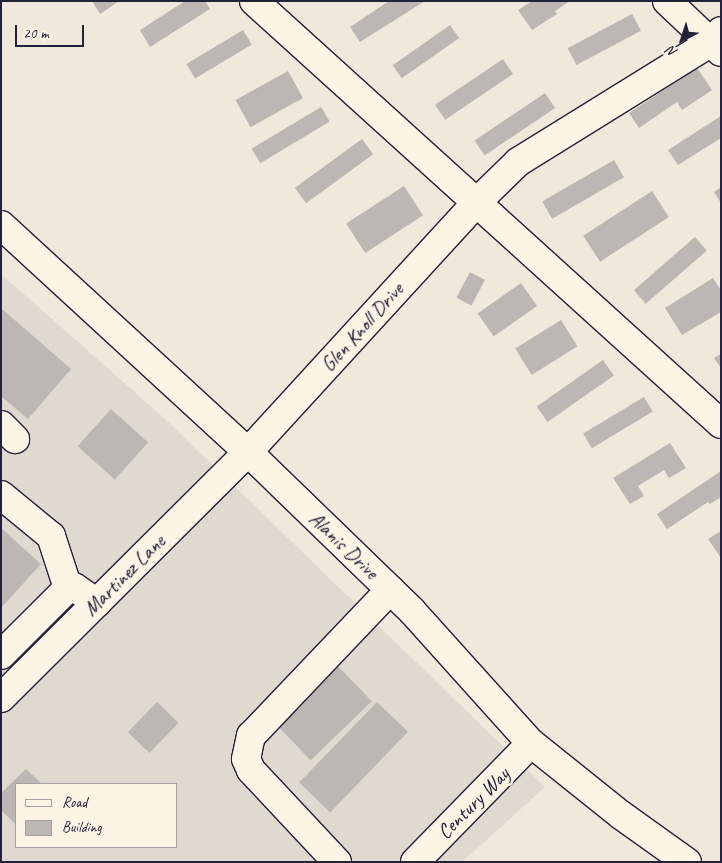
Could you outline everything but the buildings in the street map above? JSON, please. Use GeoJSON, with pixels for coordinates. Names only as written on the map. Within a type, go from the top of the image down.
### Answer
{"type":"FeatureCollection","features":[{"type":"Feature","properties":{"kind":"street"},"geometry":{"type":"LineString","coordinates":[[254,1],[721,424]]}},
{"type":"Feature","properties":{"kind":"street"},"geometry":{"type":"LineString","coordinates":[[667,1],[717,42]]}},
{"type":"Feature","properties":{"kind":"street","name":"Glen Knoll Drive"},"geometry":{"type":"LineString","coordinates":[[248,452],[477,202],[518,162],[717,42]]}},
{"type":"Feature","properties":{"kind":"street","name":"Alanis Drive"},"geometry":{"type":"LineString","coordinates":[[2,226],[248,452],[390,590],[531,744],[621,815],[687,862]]}},
{"type":"Feature","properties":{"kind":"street","name":"Martinez Lane"},"geometry":{"type":"LineString","coordinates":[[1,698],[248,452]]}},
{"type":"Feature","properties":{"kind":"street"},"geometry":{"type":"LineString","coordinates":[[1,495],[51,536],[68,588]]}},
{"type":"Feature","properties":{"kind":"street"},"geometry":{"type":"LineString","coordinates":[[23,677],[1,655],[68,588],[74,587],[96,603]]}},
{"type":"Feature","properties":{"kind":"street"},"geometry":{"type":"LineString","coordinates":[[337,862],[252,770],[246,758],[251,736],[390,590]]}},
{"type":"Feature","properties":{"kind":"street","name":"Century Way"},"geometry":{"type":"LineString","coordinates":[[414,862],[531,744]]}},
{"type":"Feature","properties":{"kind":"shaded area"},"geometry":{"type":"Polygon","coordinates":[[[1,274],[164,418],[545,787],[462,862],[1,862],[1,274]]]}}]}
